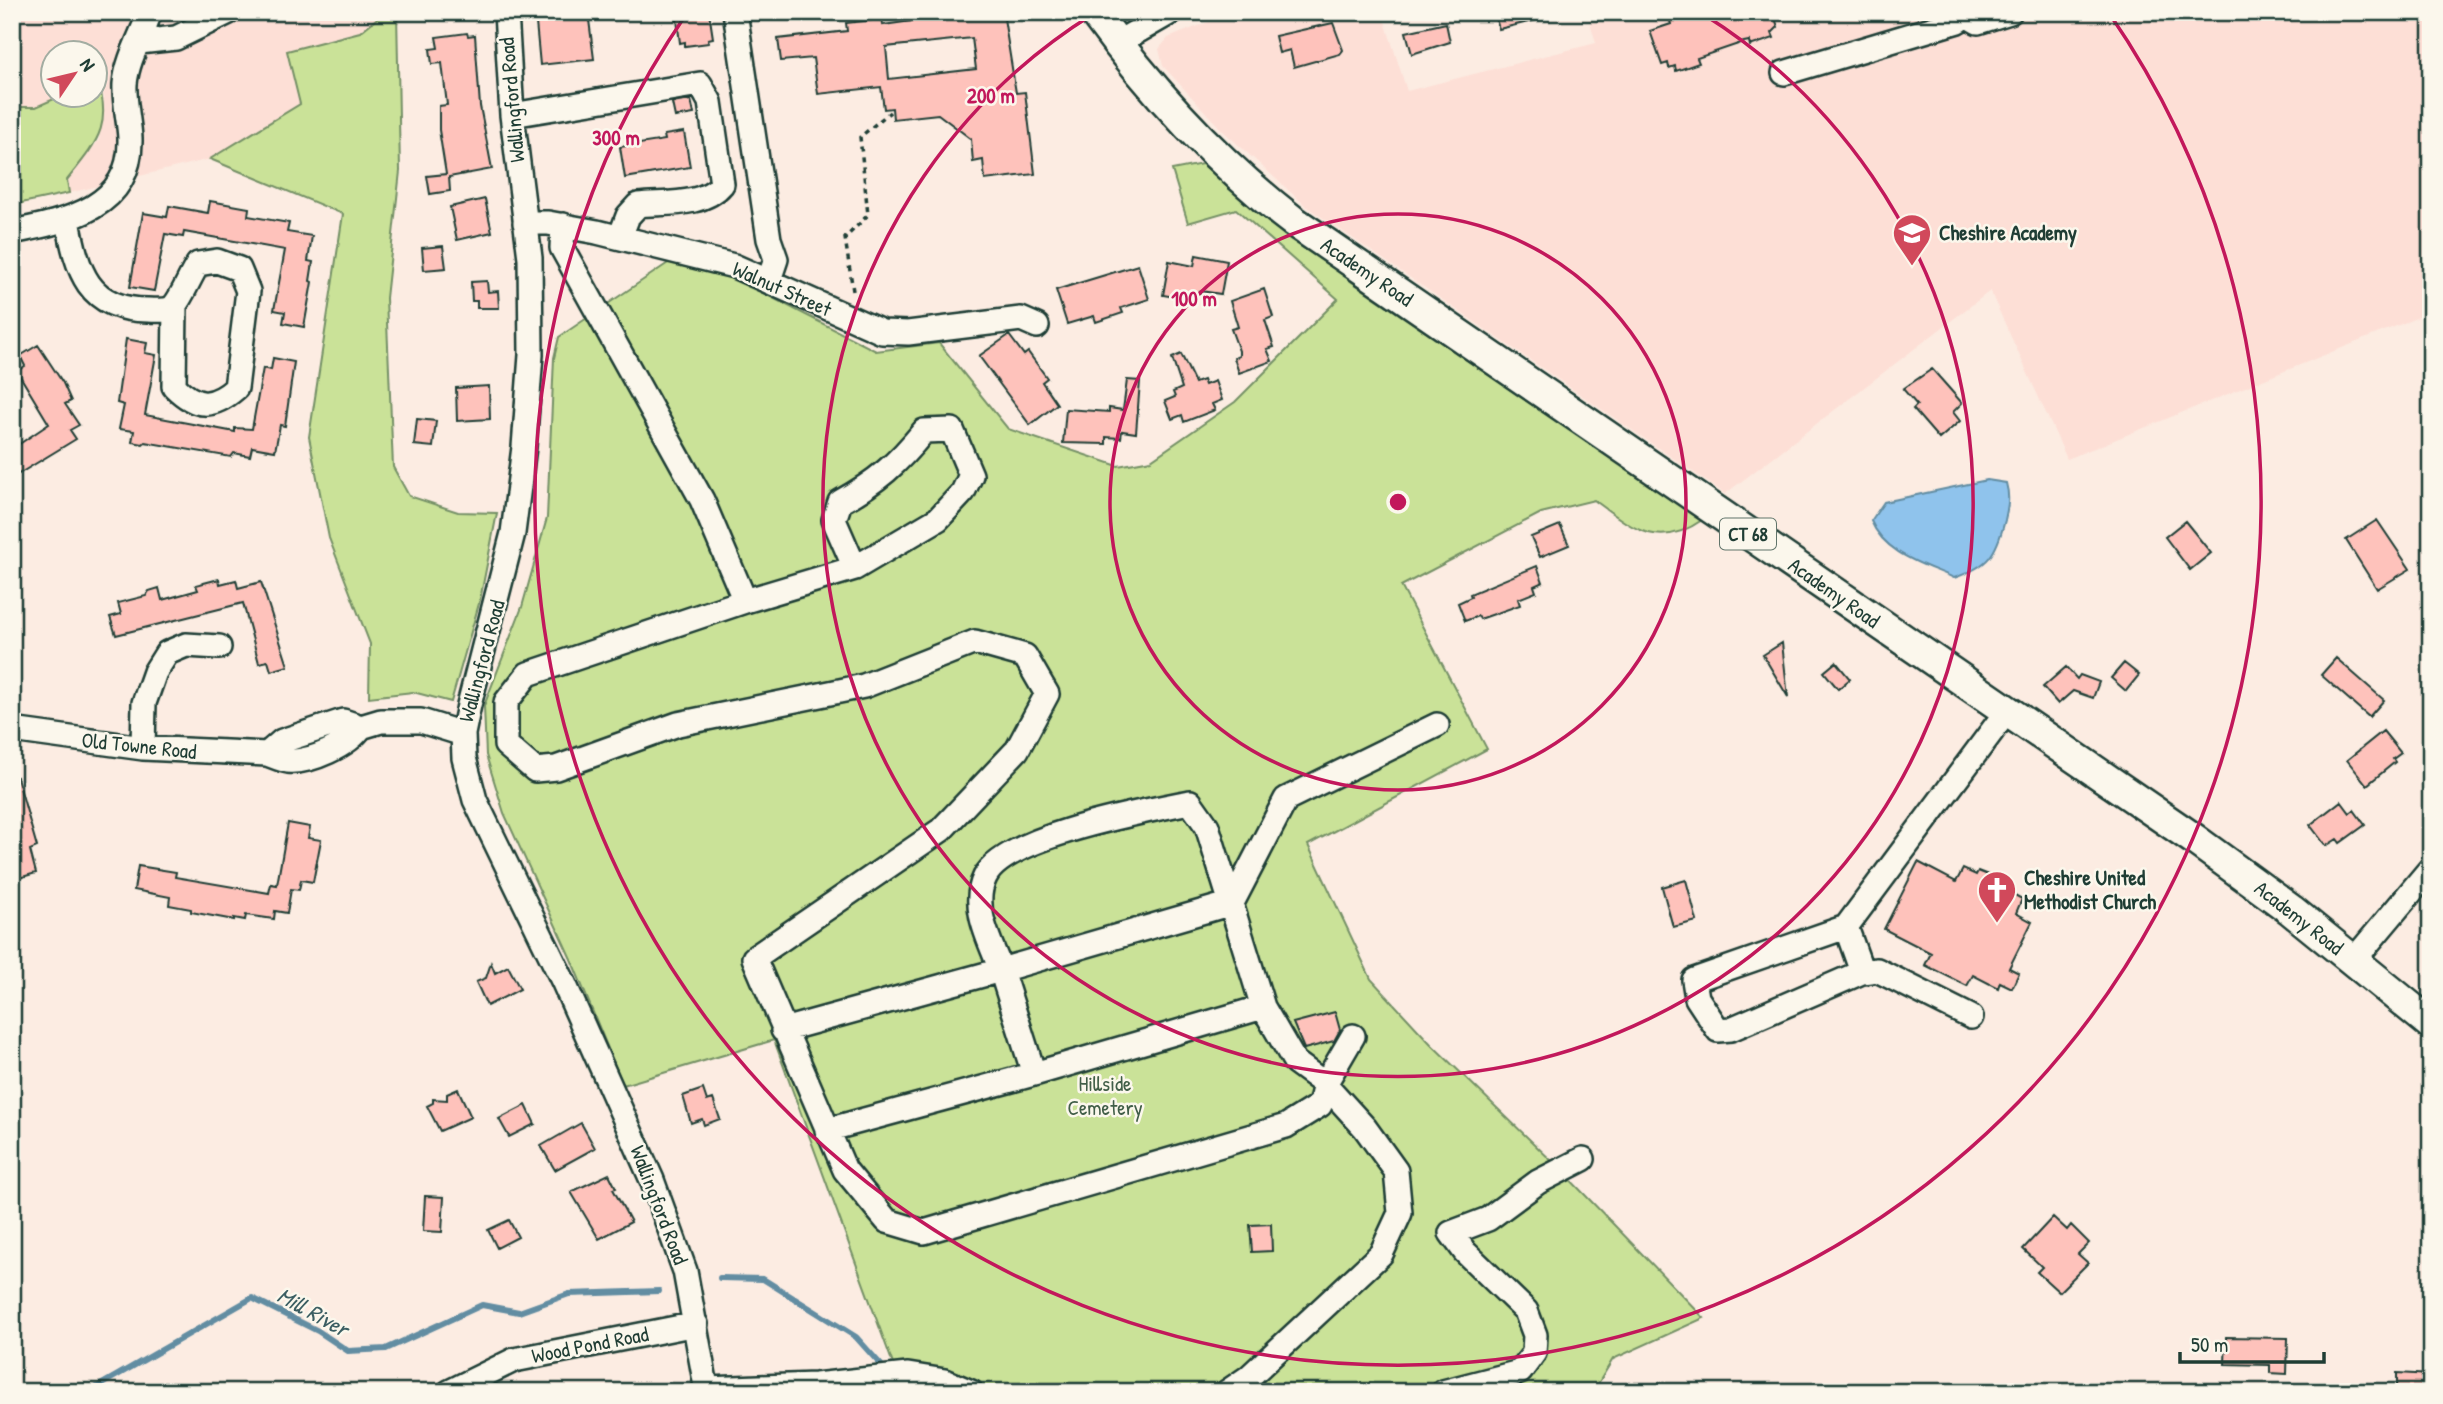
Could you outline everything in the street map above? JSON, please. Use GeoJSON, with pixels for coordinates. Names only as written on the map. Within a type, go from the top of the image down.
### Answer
{"type":"FeatureCollection","features":[{"type":"Feature","properties":{"kind":"main road","name":"Academy Road"},"geometry":{"type":"LineString","coordinates":[[1094,12],[1117,43],[1202,139],[1238,176],[1293,221],[2194,839],[2431,1024]]}},
{"type":"Feature","properties":{"kind":"street"},"geometry":{"type":"LineString","coordinates":[[12,232],[68,220],[99,205],[123,178],[130,137],[125,82],[150,12]]}},
{"type":"Feature","properties":{"kind":"street"},"geometry":{"type":"LineString","coordinates":[[139,42],[176,38],[229,12]]}},
{"type":"Feature","properties":{"kind":"street","name":"Wallingford Road"},"geometry":{"type":"LineString","coordinates":[[506,12],[512,115],[530,258],[531,355],[520,490],[506,570],[463,734],[464,758],[475,800],[564,983],[652,1180],[685,1271],[707,1390]]}},
{"type":"Feature","properties":{"kind":"street"},"geometry":{"type":"LineString","coordinates":[[735,12],[769,239],[776,259],[769,280]]}},
{"type":"Feature","properties":{"kind":"street"},"geometry":{"type":"LineString","coordinates":[[1117,43],[1171,12]]}},
{"type":"Feature","properties":{"kind":"street"},"geometry":{"type":"LineString","coordinates":[[1784,73],[1958,21],[1966,13],[1978,22],[1989,21],[2010,12]]}},
{"type":"Feature","properties":{"kind":"street"},"geometry":{"type":"LineString","coordinates":[[512,115],[701,84],[710,102],[722,184],[703,199],[638,205],[628,216],[620,237]]}},
{"type":"Feature","properties":{"kind":"street"},"geometry":{"type":"LineString","coordinates":[[68,220],[77,260],[86,280],[105,302],[135,310],[168,310],[175,305],[198,264],[217,261],[239,269],[248,291],[236,388],[226,397],[209,404],[188,400],[174,386],[175,305]]}},
{"type":"Feature","properties":{"kind":"street","name":"Walnut Street"},"geometry":{"type":"LineString","coordinates":[[525,223],[563,225],[734,265],[823,308],[882,332],[908,333],[1021,319],[1037,327]]}},
{"type":"Feature","properties":{"kind":"street"},"geometry":{"type":"LineString","coordinates":[[563,225],[562,248],[702,500],[745,601]]}},
{"type":"Feature","properties":{"kind":"street"},"geometry":{"type":"LineString","coordinates":[[855,568],[834,520],[840,502],[875,483],[897,464],[924,431],[952,430],[971,475],[963,492],[938,519],[855,568],[745,601],[528,674],[506,702],[506,745],[535,770],[556,768],[678,724],[864,686],[975,642],[1025,656],[1047,695],[1017,750],[941,830],[754,958],[845,1170],[887,1221],[924,1232],[1286,1126],[1320,1105],[1325,1084],[1353,1036]]}},
{"type":"Feature","properties":{"kind":"street"},"geometry":{"type":"LineString","coordinates":[[143,748],[144,703],[155,672],[167,653],[186,645],[219,648]]}},
{"type":"Feature","properties":{"kind":"street"},"geometry":{"type":"LineString","coordinates":[[1971,1017],[1877,970],[1862,972],[1731,1029],[1718,1030],[1696,998],[1695,980],[1846,927],[2007,711]]}},
{"type":"Feature","properties":{"kind":"street","name":"Old Towne Road"},"geometry":{"type":"LineString","coordinates":[[12,730],[143,748],[267,754],[282,741],[343,721],[361,727],[381,720],[421,721],[463,734]]}},
{"type":"Feature","properties":{"kind":"street"},"geometry":{"type":"LineString","coordinates":[[783,1030],[1232,903],[1286,799],[1437,725]]}},
{"type":"Feature","properties":{"kind":"street"},"geometry":{"type":"LineString","coordinates":[[1034,1074],[1001,970],[979,912],[985,877],[1009,855],[1087,823],[1190,802],[1207,827],[1263,1007],[1294,1062],[1325,1084],[1365,1128],[1396,1171],[1400,1213],[1381,1254],[1342,1294],[1234,1391]]}},
{"type":"Feature","properties":{"kind":"street"},"geometry":{"type":"LineString","coordinates":[[2353,961],[2431,868]]}},
{"type":"Feature","properties":{"kind":"street"},"geometry":{"type":"LineString","coordinates":[[1846,927],[1862,972]]}},
{"type":"Feature","properties":{"kind":"street"},"geometry":{"type":"LineString","coordinates":[[827,1130],[1034,1074],[1263,1007]]}},
{"type":"Feature","properties":{"kind":"street"},"geometry":{"type":"LineString","coordinates":[[1443,1392],[1520,1372],[1534,1353],[1535,1335],[1526,1311],[1465,1252],[1451,1233],[1488,1219],[1538,1182],[1583,1159]]}},
{"type":"Feature","properties":{"kind":"street","name":"Wood Pond Road"},"geometry":{"type":"LineString","coordinates":[[449,1392],[514,1360],[696,1324]]}},
{"type":"Feature","properties":{"kind":"street"},"geometry":{"type":"LineString","coordinates":[[707,1390],[815,1385],[908,1375],[945,1381],[971,1392]]}},
{"type":"Feature","properties":{"kind":"path"},"geometry":{"type":"LineString","coordinates":[[853,291],[845,238],[868,215],[860,137],[890,112]]}},
{"type":"Feature","properties":{"kind":"shaded area"},"geometry":{"type":"Polygon","coordinates":[[[12,12],[385,12],[360,32],[287,51],[301,104],[210,159],[69,193],[67,180],[99,140],[103,108],[108,108],[108,38],[38,38],[38,106],[12,107],[12,12]]]}},
{"type":"Feature","properties":{"kind":"shaded area","name":"Cheshire Academy"},"geometry":{"type":"Polygon","coordinates":[[[1234,12],[1382,12],[1407,91],[1596,43],[1587,12],[2431,12],[2431,312],[2067,459],[1990,291],[1725,494],[1307,207],[1222,130],[1163,66],[1159,49],[1168,38],[1234,12]]]}},
{"type":"Feature","properties":{"kind":"green space"},"geometry":{"type":"Polygon","coordinates":[[[385,12],[397,12],[400,171],[386,298],[393,467],[409,496],[458,512],[497,513],[480,600],[451,702],[413,692],[369,697],[370,644],[329,538],[309,437],[343,214],[210,159],[300,104],[287,51],[360,32],[385,12]]]}},
{"type":"Feature","properties":{"kind":"green space"},"geometry":{"type":"Polygon","coordinates":[[[12,107],[103,108],[103,118],[95,142],[67,180],[69,193],[12,205],[12,107]]]}},
{"type":"Feature","properties":{"kind":"green space","name":"Hillside Cemetery"},"geometry":{"type":"Polygon","coordinates":[[[1202,164],[1352,282],[1702,520],[1672,534],[1659,535],[1633,527],[1594,500],[1541,513],[1401,586],[1487,749],[1308,845],[1371,979],[1431,1044],[1559,1168],[1704,1318],[1613,1359],[1593,1392],[921,1392],[901,1386],[774,1040],[623,1085],[571,959],[504,813],[486,755],[484,706],[522,607],[547,518],[554,358],[559,337],[674,259],[734,278],[876,351],[939,343],[1008,429],[1118,466],[1151,460],[1235,402],[1338,299],[1236,209],[1188,223],[1172,170],[1202,164]]]}},
{"type":"Feature","properties":{"kind":"water"},"geometry":{"type":"Polygon","coordinates":[[[1987,480],[2006,483],[2008,502],[2002,532],[1994,551],[1983,564],[1954,578],[1895,550],[1877,532],[1871,521],[1884,502],[1987,480]]]}},
{"type":"Feature","properties":{"kind":"building"},"geometry":{"type":"Polygon","coordinates":[[[535,12],[588,12],[594,59],[540,65],[535,12]]]}},
{"type":"Feature","properties":{"kind":"building"},"geometry":{"type":"Polygon","coordinates":[[[676,12],[709,12],[713,38],[708,39],[709,43],[685,46],[685,42],[680,43],[676,12]]]}},
{"type":"Feature","properties":{"kind":"building"},"geometry":{"type":"Polygon","coordinates":[[[974,12],[1003,12],[1016,93],[1025,92],[1035,174],[985,180],[983,160],[973,162],[971,139],[938,114],[893,119],[892,108],[884,109],[881,87],[818,94],[813,58],[781,61],[778,39],[847,31],[846,23],[882,19],[883,25],[974,12]],[[972,38],[886,47],[889,79],[976,69],[972,38]]]}},
{"type":"Feature","properties":{"kind":"building"},"geometry":{"type":"Polygon","coordinates":[[[1494,12],[1545,12],[1545,18],[1499,29],[1494,12]]]}},
{"type":"Feature","properties":{"kind":"building"},"geometry":{"type":"Polygon","coordinates":[[[1667,12],[1773,12],[1778,27],[1772,33],[1774,38],[1750,46],[1749,41],[1744,42],[1697,58],[1699,63],[1676,71],[1675,66],[1669,68],[1668,63],[1662,65],[1650,31],[1671,24],[1667,12]]]}},
{"type":"Feature","properties":{"kind":"building"},"geometry":{"type":"Polygon","coordinates":[[[1333,23],[1343,50],[1340,54],[1294,67],[1290,50],[1279,53],[1275,36],[1333,23]]]}},
{"type":"Feature","properties":{"kind":"building"},"geometry":{"type":"Polygon","coordinates":[[[1446,23],[1450,42],[1412,54],[1406,32],[1446,23]]]}},
{"type":"Feature","properties":{"kind":"building"},"geometry":{"type":"Polygon","coordinates":[[[467,33],[468,36],[475,35],[480,106],[492,169],[449,177],[450,191],[430,194],[427,176],[446,174],[439,130],[439,106],[447,105],[442,63],[432,64],[430,49],[438,48],[436,37],[467,33]]]}},
{"type":"Feature","properties":{"kind":"building"},"geometry":{"type":"Polygon","coordinates":[[[691,100],[694,114],[675,117],[672,103],[691,100]]]}},
{"type":"Feature","properties":{"kind":"building"},"geometry":{"type":"Polygon","coordinates":[[[684,132],[690,167],[625,178],[620,147],[665,140],[664,135],[684,132]]]}},
{"type":"Feature","properties":{"kind":"building"},"geometry":{"type":"Polygon","coordinates":[[[485,199],[492,232],[457,240],[450,207],[485,199]]]}},
{"type":"Feature","properties":{"kind":"building"},"geometry":{"type":"Polygon","coordinates":[[[210,201],[249,208],[248,216],[289,223],[287,232],[312,236],[308,261],[313,262],[312,282],[304,327],[283,323],[285,312],[274,310],[285,250],[184,232],[183,237],[165,234],[154,291],[130,287],[143,213],[167,217],[169,206],[208,213],[210,201]]]}},
{"type":"Feature","properties":{"kind":"building"},"geometry":{"type":"Polygon","coordinates":[[[443,246],[446,268],[424,270],[422,248],[443,246]]]}},
{"type":"Feature","properties":{"kind":"building"},"geometry":{"type":"Polygon","coordinates":[[[1196,255],[1227,261],[1221,294],[1194,292],[1193,300],[1163,295],[1169,261],[1194,266],[1196,255]]]}},
{"type":"Feature","properties":{"kind":"building"},"geometry":{"type":"Polygon","coordinates":[[[1138,265],[1149,299],[1121,308],[1123,313],[1096,322],[1094,316],[1067,324],[1056,290],[1138,265]]]}},
{"type":"Feature","properties":{"kind":"building"},"geometry":{"type":"Polygon","coordinates":[[[487,281],[488,292],[498,291],[499,308],[477,308],[477,301],[472,301],[471,282],[487,281]]]}},
{"type":"Feature","properties":{"kind":"building"},"geometry":{"type":"Polygon","coordinates":[[[1264,289],[1273,317],[1265,320],[1274,347],[1267,349],[1272,361],[1239,373],[1234,358],[1239,356],[1239,351],[1231,329],[1238,327],[1230,301],[1264,289]]]}},
{"type":"Feature","properties":{"kind":"building"},"geometry":{"type":"Polygon","coordinates":[[[1009,335],[1024,355],[1028,352],[1047,378],[1042,382],[1057,404],[1030,425],[979,356],[1009,335]]]}},
{"type":"Feature","properties":{"kind":"building"},"geometry":{"type":"Polygon","coordinates":[[[126,339],[147,343],[145,353],[156,355],[145,415],[235,432],[235,428],[252,429],[263,368],[271,370],[273,358],[294,362],[285,426],[280,425],[275,451],[252,447],[250,456],[234,453],[231,457],[132,442],[134,431],[119,429],[124,405],[117,403],[126,339]]]}},
{"type":"Feature","properties":{"kind":"building"},"geometry":{"type":"Polygon","coordinates":[[[38,345],[63,383],[71,401],[65,404],[79,425],[70,430],[76,439],[12,478],[12,449],[49,424],[17,371],[25,366],[20,356],[38,345]]]}},
{"type":"Feature","properties":{"kind":"building"},"geometry":{"type":"Polygon","coordinates":[[[1181,354],[1195,383],[1203,380],[1205,385],[1215,381],[1222,400],[1212,404],[1215,410],[1184,422],[1182,415],[1172,419],[1165,401],[1175,397],[1173,392],[1182,388],[1172,358],[1181,354]]]}},
{"type":"Feature","properties":{"kind":"building"},"geometry":{"type":"Polygon","coordinates":[[[1932,369],[1962,403],[1953,412],[1960,421],[1939,439],[1913,409],[1917,405],[1903,389],[1932,369]]]}},
{"type":"Feature","properties":{"kind":"building"},"geometry":{"type":"Polygon","coordinates":[[[1127,380],[1140,381],[1136,433],[1122,431],[1121,438],[1106,437],[1106,444],[1063,443],[1066,409],[1109,412],[1109,408],[1123,410],[1127,380]]]}},
{"type":"Feature","properties":{"kind":"building"},"geometry":{"type":"Polygon","coordinates":[[[489,386],[490,419],[457,421],[456,388],[489,386]]]}},
{"type":"Feature","properties":{"kind":"building"},"geometry":{"type":"Polygon","coordinates":[[[417,419],[436,421],[433,447],[414,445],[417,419]]]}},
{"type":"Feature","properties":{"kind":"building"},"geometry":{"type":"Polygon","coordinates":[[[2377,520],[2410,569],[2377,589],[2346,540],[2377,520]]]}},
{"type":"Feature","properties":{"kind":"building"},"geometry":{"type":"Polygon","coordinates":[[[2185,521],[2211,553],[2190,570],[2165,537],[2185,521]]]}},
{"type":"Feature","properties":{"kind":"building"},"geometry":{"type":"Polygon","coordinates":[[[1560,525],[1569,545],[1540,557],[1531,537],[1560,525]]]}},
{"type":"Feature","properties":{"kind":"building"},"geometry":{"type":"Polygon","coordinates":[[[1537,566],[1543,582],[1534,586],[1536,592],[1518,599],[1520,605],[1480,619],[1478,616],[1465,621],[1458,603],[1471,597],[1470,594],[1537,566]]]}},
{"type":"Feature","properties":{"kind":"building"},"geometry":{"type":"Polygon","coordinates":[[[219,579],[220,584],[236,580],[238,588],[261,582],[288,666],[271,671],[268,661],[259,663],[243,603],[116,635],[110,617],[121,614],[118,603],[146,596],[149,591],[159,588],[162,600],[198,590],[196,585],[219,579]]]}},
{"type":"Feature","properties":{"kind":"building"},"geometry":{"type":"Polygon","coordinates":[[[1782,643],[1788,697],[1763,655],[1782,643]]]}},
{"type":"Feature","properties":{"kind":"building"},"geometry":{"type":"Polygon","coordinates":[[[2336,658],[2384,700],[2369,717],[2321,675],[2336,658]]]}},
{"type":"Feature","properties":{"kind":"building"},"geometry":{"type":"Polygon","coordinates":[[[1836,662],[1850,679],[1838,689],[1824,672],[1836,662]]]}},
{"type":"Feature","properties":{"kind":"building"},"geometry":{"type":"Polygon","coordinates":[[[2124,663],[2139,675],[2126,691],[2111,678],[2124,663]]]}},
{"type":"Feature","properties":{"kind":"building"},"geometry":{"type":"Polygon","coordinates":[[[2066,667],[2077,679],[2080,675],[2099,682],[2093,698],[2073,691],[2058,704],[2043,687],[2066,667]]]}},
{"type":"Feature","properties":{"kind":"building"},"geometry":{"type":"Polygon","coordinates":[[[2383,731],[2401,753],[2393,759],[2395,762],[2367,785],[2347,760],[2383,731]]]}},
{"type":"Feature","properties":{"kind":"building"},"geometry":{"type":"Polygon","coordinates":[[[17,777],[37,847],[30,850],[36,873],[12,880],[12,778],[17,777]]]}},
{"type":"Feature","properties":{"kind":"building"},"geometry":{"type":"Polygon","coordinates":[[[2341,801],[2350,813],[2354,810],[2365,825],[2340,843],[2337,839],[2326,846],[2310,825],[2341,801]]]}},
{"type":"Feature","properties":{"kind":"building"},"geometry":{"type":"Polygon","coordinates":[[[288,823],[310,827],[308,838],[321,840],[313,882],[301,880],[299,890],[291,889],[287,913],[275,911],[274,919],[246,915],[245,920],[234,920],[191,912],[191,909],[169,905],[170,897],[134,890],[138,866],[176,872],[175,877],[269,893],[271,884],[277,885],[288,823]]]}},
{"type":"Feature","properties":{"kind":"building","name":"Cheshire United Methodist Church"},"geometry":{"type":"Polygon","coordinates":[[[1918,862],[1956,882],[1963,869],[1976,875],[1978,871],[2013,888],[2011,893],[2022,899],[2016,913],[2032,922],[2009,968],[2019,973],[2012,988],[2000,982],[1998,988],[1973,975],[1967,986],[1925,965],[1931,953],[1884,929],[1918,862]]]}},
{"type":"Feature","properties":{"kind":"building"},"geometry":{"type":"Polygon","coordinates":[[[1686,880],[1697,921],[1673,927],[1662,887],[1686,880]]]}},
{"type":"Feature","properties":{"kind":"building"},"geometry":{"type":"Polygon","coordinates":[[[491,963],[495,973],[508,966],[520,989],[487,1006],[476,982],[486,978],[491,963]]]}},
{"type":"Feature","properties":{"kind":"building"},"geometry":{"type":"Polygon","coordinates":[[[1335,1012],[1340,1030],[1334,1041],[1304,1049],[1293,1023],[1335,1012]]]}},
{"type":"Feature","properties":{"kind":"building"},"geometry":{"type":"Polygon","coordinates":[[[458,1089],[471,1117],[440,1131],[427,1106],[433,1103],[433,1099],[447,1100],[447,1094],[458,1089]]]}},
{"type":"Feature","properties":{"kind":"building"},"geometry":{"type":"Polygon","coordinates":[[[703,1089],[707,1101],[713,1099],[720,1119],[704,1125],[702,1119],[691,1123],[683,1096],[703,1089]]]}},
{"type":"Feature","properties":{"kind":"building"},"geometry":{"type":"Polygon","coordinates":[[[526,1105],[535,1124],[509,1137],[499,1119],[526,1105]]]}},
{"type":"Feature","properties":{"kind":"building"},"geometry":{"type":"Polygon","coordinates":[[[581,1123],[595,1148],[555,1170],[541,1146],[581,1123]]]}},
{"type":"Feature","properties":{"kind":"building"},"geometry":{"type":"Polygon","coordinates":[[[609,1174],[616,1188],[613,1189],[631,1222],[599,1239],[571,1192],[609,1174]]]}},
{"type":"Feature","properties":{"kind":"building"},"geometry":{"type":"Polygon","coordinates":[[[425,1196],[444,1197],[442,1232],[423,1231],[425,1196]]]}},
{"type":"Feature","properties":{"kind":"building"},"geometry":{"type":"Polygon","coordinates":[[[2053,1217],[2067,1230],[2071,1225],[2089,1243],[2078,1254],[2088,1263],[2059,1292],[2037,1272],[2042,1267],[2023,1249],[2053,1217]]]}},
{"type":"Feature","properties":{"kind":"building"},"geometry":{"type":"Polygon","coordinates":[[[509,1220],[518,1237],[497,1248],[488,1230],[509,1220]]]}},
{"type":"Feature","properties":{"kind":"building"},"geometry":{"type":"Polygon","coordinates":[[[1271,1224],[1272,1251],[1252,1252],[1250,1225],[1271,1224]]]}},
{"type":"Feature","properties":{"kind":"building"},"geometry":{"type":"Polygon","coordinates":[[[2226,1337],[2288,1338],[2287,1374],[2270,1373],[2270,1365],[2225,1364],[2226,1337]]]}},
{"type":"Feature","properties":{"kind":"building"},"geometry":{"type":"Polygon","coordinates":[[[2397,1373],[2431,1375],[2431,1392],[2397,1392],[2397,1373]]]}},
{"type":"Feature","properties":{"kind":"waterway","name":"Mill River"},"geometry":{"type":"LineString","coordinates":[[720,1278],[763,1279],[856,1337],[881,1365]]}},
{"type":"Feature","properties":{"kind":"waterway","name":"Mill River"},"geometry":{"type":"LineString","coordinates":[[88,1392],[252,1298],[318,1331],[348,1351],[386,1349],[482,1305],[519,1312],[569,1294],[659,1291]]}},
{"type":"Feature","properties":{"kind":"place","name":"Cheshire Academy"},"geometry":{"type":"Point","coordinates":[1912,267]}},
{"type":"Feature","properties":{"kind":"place","name":"Cheshire United Methodist Church"},"geometry":{"type":"Point","coordinates":[1997,924]}}]}
